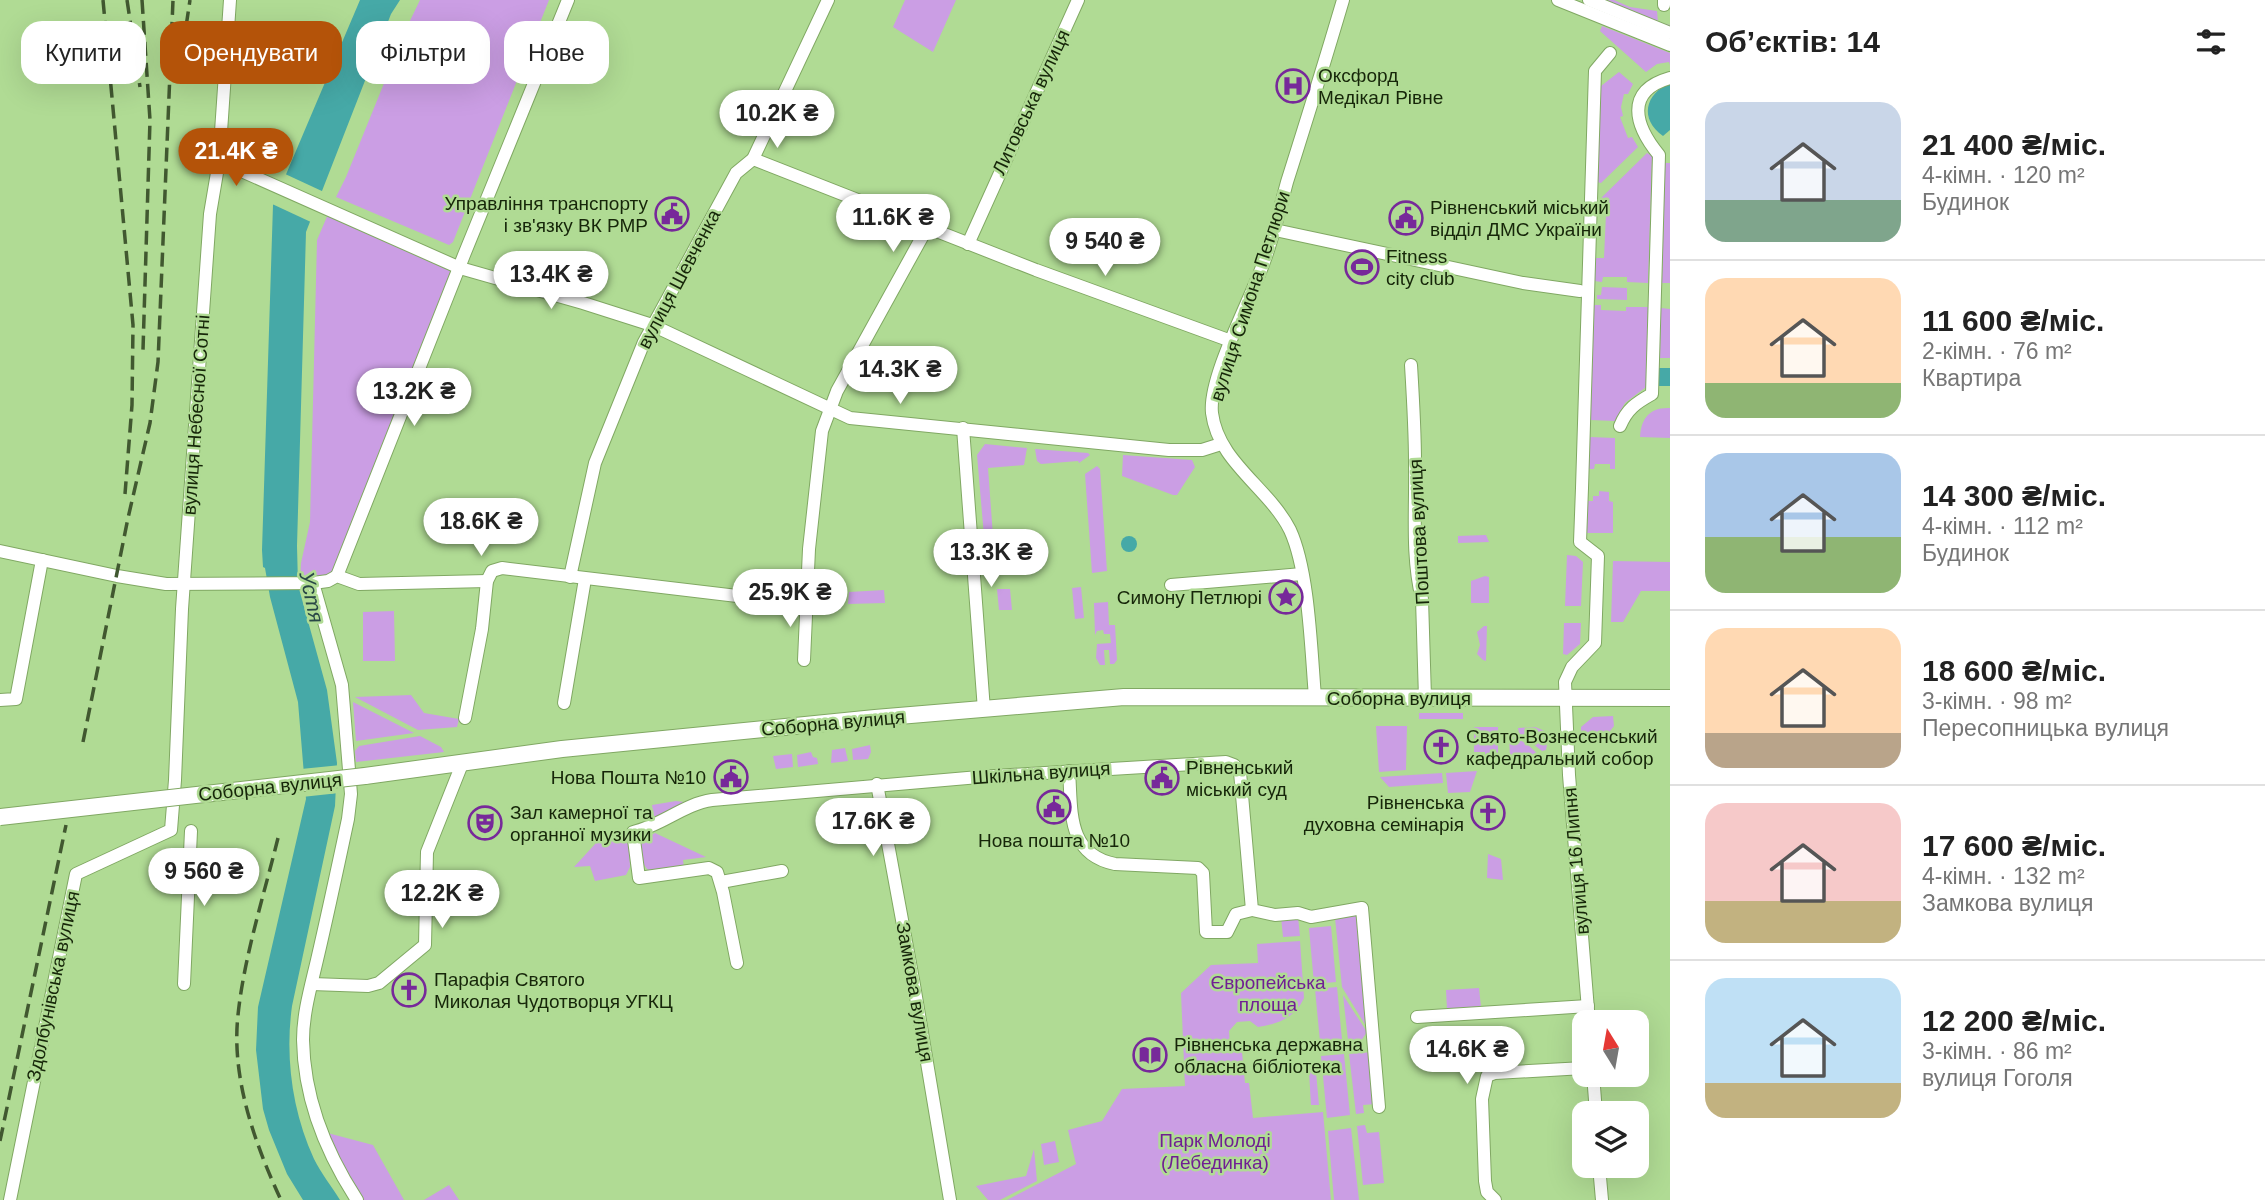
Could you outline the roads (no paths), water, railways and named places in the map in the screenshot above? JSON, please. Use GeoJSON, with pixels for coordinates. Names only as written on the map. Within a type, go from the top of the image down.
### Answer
{"type":"FeatureCollection","features":[{"type":"Feature","properties":{"kind":"main road","name":"Соборна вулиця"},"geometry":{"type":"LineString","coordinates":[[0,817],[365,776],[585,747],[1124,697],[1670,698]]}},
{"type":"Feature","properties":{"kind":"street","name":"вулиця Небесної Сотні"},"geometry":{"type":"LineString","coordinates":[[171,831],[184,583],[210,214],[219,162],[230,0]]}},
{"type":"Feature","properties":{"kind":"street"},"geometry":{"type":"LineString","coordinates":[[0,551],[142,580],[265,584],[328,581],[337,576],[568,0]]}},
{"type":"Feature","properties":{"kind":"street","name":"вулиця Шевченка"},"geometry":{"type":"LineString","coordinates":[[570,577],[595,463],[652,325],[736,173],[753,159],[828,0]]}},
{"type":"Feature","properties":{"kind":"street","name":"Литовська вулиця"},"geometry":{"type":"LineString","coordinates":[[968,243],[1079,0]]}},
{"type":"Feature","properties":{"kind":"street","name":"вулиця Симона Петлюри"},"geometry":{"type":"LineString","coordinates":[[1315,697],[1297,548],[1273,502],[1221,444],[1212,415],[1212,404],[1231,341],[1253,293],[1275,230],[1343,0]]}},
{"type":"Feature","properties":{"kind":"street"},"geometry":{"type":"LineString","coordinates":[[1558,0],[1669,36]]}},
{"type":"Feature","properties":{"kind":"street"},"geometry":{"type":"LineString","coordinates":[[1589,0],[1669,36]]}},
{"type":"Feature","properties":{"kind":"street","name":"вулиця 16 Липня"},"geometry":{"type":"LineString","coordinates":[[1588,1010],[1569,775],[1565,682],[1572,667],[1595,643],[1598,556],[1580,542],[1595,71],[1610,53]]}},
{"type":"Feature","properties":{"kind":"street"},"geometry":{"type":"LineString","coordinates":[[1620,426],[1626,413],[1637,402],[1652,394],[1659,155],[1641,130],[1637,113],[1641,97],[1648,87],[1670,78]]}},
{"type":"Feature","properties":{"kind":"street"},"geometry":{"type":"LineString","coordinates":[[753,159],[927,228],[1231,341]]}},
{"type":"Feature","properties":{"kind":"street"},"geometry":{"type":"LineString","coordinates":[[219,162],[460,268],[652,325],[850,418],[1169,450],[1202,450],[1221,444]]}},
{"type":"Feature","properties":{"kind":"street"},"geometry":{"type":"LineString","coordinates":[[804,660],[812,523],[822,431],[829,409],[858,351],[927,228]]}},
{"type":"Feature","properties":{"kind":"street"},"geometry":{"type":"LineString","coordinates":[[1275,230],[1523,283],[1580,291]]}},
{"type":"Feature","properties":{"kind":"street","name":"Поштова вулиця"},"geometry":{"type":"LineString","coordinates":[[1411,365],[1415,523],[1418,584],[1422,599],[1425,698]]}},
{"type":"Feature","properties":{"kind":"street"},"geometry":{"type":"LineString","coordinates":[[963,428],[984,710]]}},
{"type":"Feature","properties":{"kind":"street"},"geometry":{"type":"LineString","coordinates":[[0,699],[16,699],[42,560]]}},
{"type":"Feature","properties":{"kind":"street"},"geometry":{"type":"LineString","coordinates":[[465,718],[482,629],[487,581],[492,571],[502,568],[754,598],[809,601]]}},
{"type":"Feature","properties":{"kind":"street"},"geometry":{"type":"LineString","coordinates":[[1171,585],[1302,574]]}},
{"type":"Feature","properties":{"kind":"street"},"geometry":{"type":"LineString","coordinates":[[337,576],[359,584],[487,581]]}},
{"type":"Feature","properties":{"kind":"street"},"geometry":{"type":"LineString","coordinates":[[564,703],[585,579]]}},
{"type":"Feature","properties":{"kind":"street"},"geometry":{"type":"LineString","coordinates":[[306,583],[317,602],[342,684],[351,794],[304,1020],[304,1057],[308,1088],[320,1131],[357,1200]]}},
{"type":"Feature","properties":{"kind":"street","name":"Шкільна вулиця"},"geometry":{"type":"LineString","coordinates":[[720,882],[717,872],[709,868],[639,877],[633,832],[655,825],[705,801],[877,785],[1213,761],[1234,765],[1240,772],[1252,910]]}},
{"type":"Feature","properties":{"kind":"street"},"geometry":{"type":"LineString","coordinates":[[312,984],[368,986],[379,983],[425,944],[427,852],[462,764]]}},
{"type":"Feature","properties":{"kind":"street"},"geometry":{"type":"LineString","coordinates":[[1069,771],[1073,828],[1082,846],[1101,861],[1115,864],[1198,868],[1203,873],[1206,932],[1227,932],[1236,914],[1252,910],[1275,915],[1322,916],[1362,908],[1379,1107]]}},
{"type":"Feature","properties":{"kind":"street","name":"Замкова вулиця"},"geometry":{"type":"LineString","coordinates":[[877,785],[950,1200]]}},
{"type":"Feature","properties":{"kind":"street","name":"Здолбунівська вулиця"},"geometry":{"type":"LineString","coordinates":[[10,1200],[76,874],[171,831]]}},
{"type":"Feature","properties":{"kind":"street"},"geometry":{"type":"LineString","coordinates":[[184,984],[191,831]]}},
{"type":"Feature","properties":{"kind":"street"},"geometry":{"type":"LineString","coordinates":[[737,963],[720,882],[782,871]]}},
{"type":"Feature","properties":{"kind":"street"},"geometry":{"type":"LineString","coordinates":[[1417,1017],[1588,1006]]}},
{"type":"Feature","properties":{"kind":"street"},"geometry":{"type":"LineString","coordinates":[[1495,1200],[1488,1192],[1485,1181],[1482,1099],[1487,1076],[1495,1073],[1572,1069]]}},
{"type":"Feature","properties":{"kind":"street"},"geometry":{"type":"LineString","coordinates":[[1600,1178],[1602,1200]]}},
{"type":"Feature","properties":{"kind":"water"},"geometry":{"type":"Polygon","coordinates":[[[360,0],[400,0],[388,21],[356,21],[356,84],[364,84],[306,232],[298,585],[327,690],[337,763],[335,806],[292,1006],[289,1045],[292,1084],[306,1141],[323,1175],[340,1200],[303,1200],[287,1174],[269,1130],[263,1109],[256,1050],[258,1007],[306,799],[298,702],[270,597],[262,550],[273,205],[324,84],[342,84],[342,42],[360,0]]]}},
{"type":"Feature","properties":{"kind":"water"},"geometry":{"type":"Polygon","coordinates":[[[1670,83],[1670,130],[1663,136],[1650,122],[1648,107],[1655,94],[1670,83]]]}},
{"type":"Feature","properties":{"kind":"water"},"geometry":{"type":"Polygon","coordinates":[[[1659,368],[1670,368],[1670,386],[1659,386],[1659,368]]]}},
{"type":"Feature","properties":{"kind":"water"},"geometry":{"type":"Polygon","coordinates":[[[1129,536],[1135,538],[1135,550],[1129,552],[1123,550],[1121,544],[1123,538],[1129,536]]]}},
{"type":"Feature","properties":{"kind":"railway"},"geometry":{"type":"LineString","coordinates":[[103,0],[133,325],[132,405],[125,494]]}},
{"type":"Feature","properties":{"kind":"railway"},"geometry":{"type":"LineString","coordinates":[[127,0],[140,87]]}},
{"type":"Feature","properties":{"kind":"railway"},"geometry":{"type":"LineString","coordinates":[[142,0],[150,120],[143,350]]}},
{"type":"Feature","properties":{"kind":"railway"},"geometry":{"type":"LineString","coordinates":[[83,742],[150,423],[158,362],[173,0]]}},
{"type":"Feature","properties":{"kind":"railway"},"geometry":{"type":"LineString","coordinates":[[187,21],[190,0]]}},
{"type":"Feature","properties":{"kind":"railway"},"geometry":{"type":"LineString","coordinates":[[0,1141],[66,825]]}},
{"type":"Feature","properties":{"kind":"railway"},"geometry":{"type":"LineString","coordinates":[[278,838],[245,971],[237,1039],[238,1063],[247,1110],[262,1156],[281,1200]]}},
{"type":"Feature","properties":{"kind":"place","name":"Оксфорд Медікал Рівне"},"geometry":{"type":"Point","coordinates":[1293,86]}},
{"type":"Feature","properties":{"kind":"place","name":"Управління транспорту і зв'язку ВК РМР"},"geometry":{"type":"Point","coordinates":[672,214]}},
{"type":"Feature","properties":{"kind":"place","name":"Рівненський міський відділ ДМС України"},"geometry":{"type":"Point","coordinates":[1406,218]}},
{"type":"Feature","properties":{"kind":"place","name":"Fitness city club"},"geometry":{"type":"Point","coordinates":[1362,267]}},
{"type":"Feature","properties":{"kind":"place","name":"Симону Петлюрі"},"geometry":{"type":"Point","coordinates":[1286,597]}},
{"type":"Feature","properties":{"kind":"place","name":"Свято-Вознесенський кафедральний собор"},"geometry":{"type":"Point","coordinates":[1441,747]}},
{"type":"Feature","properties":{"kind":"place","name":"Нова Пошта №10"},"geometry":{"type":"Point","coordinates":[731,777]}},
{"type":"Feature","properties":{"kind":"place","name":"Рівненський міський суд"},"geometry":{"type":"Point","coordinates":[1162,778]}},
{"type":"Feature","properties":{"kind":"place","name":"Нова пошта №10"},"geometry":{"type":"Point","coordinates":[1054,807]}},
{"type":"Feature","properties":{"kind":"place","name":"Рівненська духовна семінарія"},"geometry":{"type":"Point","coordinates":[1488,813]}},
{"type":"Feature","properties":{"kind":"place","name":"Зал камерної та органної музики"},"geometry":{"type":"Point","coordinates":[485,823]}},
{"type":"Feature","properties":{"kind":"place","name":"Парафія Святого Миколая Чудотворця УГКЦ"},"geometry":{"type":"Point","coordinates":[409,990]}},
{"type":"Feature","properties":{"kind":"place","name":"Рівненська державна обласна бібліотека"},"geometry":{"type":"Point","coordinates":[1150,1055]}},
{"type":"Feature","properties":{"kind":"water label","name":"Устя"},"geometry":{"type":"Point","coordinates":[312,597]}},
{"type":"Feature","properties":{"kind":"park label","name":"Європейська площа"},"geometry":{"type":"Point","coordinates":[1268,993]}},
{"type":"Feature","properties":{"kind":"park label","name":"Парк Молоді (Лебединка)"},"geometry":{"type":"Point","coordinates":[1215,1151]}}]}
